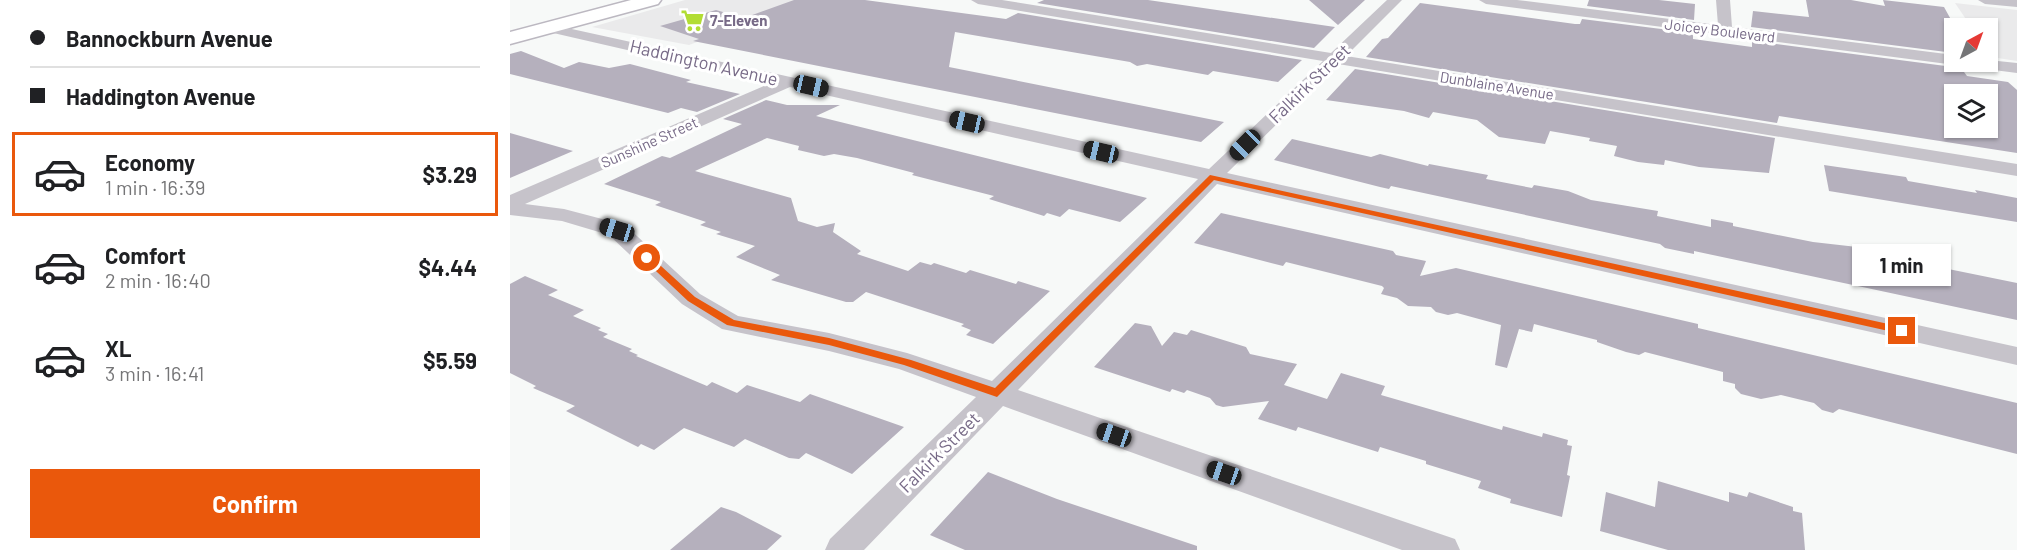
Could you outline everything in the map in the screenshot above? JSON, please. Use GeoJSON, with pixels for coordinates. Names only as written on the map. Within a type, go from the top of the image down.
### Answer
{"type":"FeatureCollection","features":[{"type":"Feature","properties":{"kind":"main road"},"geometry":{"type":"LineString","coordinates":[[510,39],[652,0]]}},
{"type":"Feature","properties":{"kind":"street","name":"Dunblaine Avenue"},"geometry":{"type":"LineString","coordinates":[[978,0],[2017,170]]}},
{"type":"Feature","properties":{"kind":"street","name":"Falkirk Street"},"geometry":{"type":"LineString","coordinates":[[842,550],[1212,177],[1395,0]]}},
{"type":"Feature","properties":{"kind":"street","name":"Joicey Boulevard"},"geometry":{"type":"LineString","coordinates":[[1486,0],[1944,59]]}},
{"type":"Feature","properties":{"kind":"street"},"geometry":{"type":"LineString","coordinates":[[1723,0],[1725,31]]}},
{"type":"Feature","properties":{"kind":"street"},"geometry":{"type":"LineString","coordinates":[[1985,0],[2017,3]]}},
{"type":"Feature","properties":{"kind":"street","name":"Haddington Avenue"},"geometry":{"type":"LineString","coordinates":[[549,28],[2017,356]]}},
{"type":"Feature","properties":{"kind":"street"},"geometry":{"type":"LineString","coordinates":[[1998,66],[2017,68]]}},
{"type":"Feature","properties":{"kind":"street","name":"Sunshine Street"},"geometry":{"type":"LineString","coordinates":[[510,203],[789,81]]}},
{"type":"Feature","properties":{"kind":"street"},"geometry":{"type":"LineString","coordinates":[[510,209],[564,215],[617,230],[691,299],[731,323],[829,342],[907,362],[1443,550]]}},
{"type":"Feature","properties":{"kind":"shaded area"},"geometry":{"type":"Polygon","coordinates":[[[685,0],[796,0],[776,13],[689,45],[592,27],[685,0]]]}},
{"type":"Feature","properties":{"kind":"shaded area"},"geometry":{"type":"Polygon","coordinates":[[[1955,3],[2017,10],[2017,61],[1998,58],[1998,18],[1965,18],[1955,3]]]}},
{"type":"Feature","properties":{"kind":"building"},"geometry":{"type":"Polygon","coordinates":[[[794,0],[865,0],[1006,19],[1018,13],[1302,60],[1278,82],[1213,71],[1208,75],[1147,64],[1137,66],[1130,62],[955,32],[949,67],[1224,122],[1201,142],[693,41],[699,39],[660,26],[716,10],[744,18],[794,0]]]}},
{"type":"Feature","properties":{"kind":"building"},"geometry":{"type":"Polygon","coordinates":[[[1044,0],[1148,0],[1335,27],[1314,48],[1037,3],[1044,0]]]}},
{"type":"Feature","properties":{"kind":"building"},"geometry":{"type":"Polygon","coordinates":[[[1309,0],[1365,0],[1338,25],[1309,0]]]}},
{"type":"Feature","properties":{"kind":"building"},"geometry":{"type":"Polygon","coordinates":[[[1589,0],[1659,0],[1695,4],[1694,20],[1587,6],[1589,0]]]}},
{"type":"Feature","properties":{"kind":"building"},"geometry":{"type":"Polygon","coordinates":[[[1806,0],[1851,0],[1885,6],[1883,0],[1944,7],[1950,18],[1944,18],[1944,52],[1751,27],[1753,11],[1809,17],[1806,0]]]}},
{"type":"Feature","properties":{"kind":"building"},"geometry":{"type":"Polygon","coordinates":[[[1420,3],[1575,24],[1580,24],[1582,19],[1693,33],[1693,39],[1752,47],[1752,41],[1944,66],[1944,72],[1964,72],[1967,76],[2008,82],[2017,90],[2017,153],[1779,116],[1777,123],[1366,57],[1382,39],[1388,38],[1420,3]]]}},
{"type":"Feature","properties":{"kind":"building"},"geometry":{"type":"Polygon","coordinates":[[[521,51],[564,68],[579,62],[609,68],[630,64],[691,80],[686,82],[740,94],[697,112],[681,108],[668,113],[510,74],[510,54],[521,51]]]}},
{"type":"Feature","properties":{"kind":"building"},"geometry":{"type":"Polygon","coordinates":[[[1355,69],[1775,138],[1769,173],[1699,167],[1665,160],[1664,165],[1638,162],[1614,156],[1617,146],[1589,141],[1590,138],[1550,131],[1545,144],[1499,137],[1477,120],[1433,112],[1429,118],[1404,111],[1326,100],[1355,69]]]}},
{"type":"Feature","properties":{"kind":"building"},"geometry":{"type":"Polygon","coordinates":[[[766,100],[787,105],[840,105],[816,116],[1147,198],[1120,222],[1069,209],[1060,217],[1047,213],[1044,216],[989,199],[994,196],[912,175],[914,173],[857,158],[834,154],[824,156],[798,150],[799,146],[767,138],[695,171],[791,198],[798,221],[817,227],[835,223],[833,232],[861,251],[857,254],[908,271],[920,262],[931,265],[934,263],[966,273],[970,270],[1016,284],[1018,281],[1050,291],[993,344],[966,335],[971,330],[961,326],[964,324],[866,292],[853,302],[846,302],[771,280],[780,275],[736,257],[755,246],[716,234],[721,232],[700,225],[706,222],[655,205],[661,202],[604,184],[662,156],[670,158],[742,124],[723,119],[766,100]]]}},
{"type":"Feature","properties":{"kind":"building"},"geometry":{"type":"Polygon","coordinates":[[[510,133],[573,151],[510,178],[510,133]]]}},
{"type":"Feature","properties":{"kind":"building"},"geometry":{"type":"Polygon","coordinates":[[[1292,139],[1371,157],[1380,154],[1428,166],[1429,164],[1488,175],[1486,179],[1532,188],[1534,185],[1568,191],[1591,200],[1658,211],[1657,216],[1711,227],[1711,219],[1733,223],[1733,226],[1813,242],[1857,247],[1860,251],[2017,283],[2017,320],[1694,251],[1694,254],[1665,248],[1660,244],[1391,186],[1389,189],[1274,160],[1292,139]]]}},
{"type":"Feature","properties":{"kind":"building"},"geometry":{"type":"Polygon","coordinates":[[[1824,165],[1906,177],[1908,181],[2017,198],[2017,222],[1829,191],[1824,165]]]}},
{"type":"Feature","properties":{"kind":"building"},"geometry":{"type":"Polygon","coordinates":[[[1221,213],[1393,251],[1396,255],[1426,261],[1420,276],[1456,268],[1698,324],[1698,328],[2017,403],[2017,454],[1839,409],[1833,413],[1822,410],[1814,403],[1781,395],[1761,399],[1741,394],[1735,388],[1735,384],[1723,381],[1723,372],[1645,352],[1639,355],[1626,352],[1597,342],[1597,340],[1534,324],[1532,332],[1519,329],[1507,368],[1495,365],[1501,325],[1457,313],[1448,315],[1436,312],[1431,307],[1408,306],[1397,298],[1381,294],[1384,288],[1382,286],[1286,262],[1283,266],[1194,243],[1221,213]]]}},
{"type":"Feature","properties":{"kind":"building"},"geometry":{"type":"Polygon","coordinates":[[[525,276],[558,290],[548,295],[584,310],[573,316],[601,328],[598,330],[608,334],[603,337],[632,349],[629,351],[638,355],[636,356],[707,386],[712,382],[737,393],[747,385],[800,402],[810,394],[904,427],[852,474],[806,453],[799,459],[789,458],[745,439],[734,447],[684,428],[654,450],[641,444],[638,447],[566,411],[575,406],[533,388],[536,386],[510,373],[510,284],[525,276]]]}},
{"type":"Feature","properties":{"kind":"building"},"geometry":{"type":"Polygon","coordinates":[[[1135,323],[1151,326],[1162,346],[1174,332],[1187,335],[1191,330],[1246,347],[1250,354],[1297,364],[1284,385],[1327,399],[1341,373],[1385,386],[1381,395],[1502,430],[1503,426],[1542,437],[1543,433],[1568,440],[1567,445],[1572,446],[1567,475],[1570,476],[1562,517],[1510,503],[1511,499],[1478,488],[1481,481],[1426,464],[1426,461],[1380,447],[1378,452],[1298,427],[1296,431],[1258,419],[1269,401],[1223,407],[1216,405],[1210,398],[1187,390],[1184,393],[1172,389],[1170,392],[1094,367],[1135,323]]]}},
{"type":"Feature","properties":{"kind":"building"},"geometry":{"type":"Polygon","coordinates":[[[988,472],[1057,499],[1197,546],[1197,550],[965,550],[930,535],[988,472]]]}},
{"type":"Feature","properties":{"kind":"building"},"geometry":{"type":"Polygon","coordinates":[[[1658,481],[1729,502],[1729,492],[1747,497],[1749,492],[1793,507],[1793,511],[1802,513],[1805,550],[1668,550],[1600,531],[1606,492],[1655,507],[1658,481]]]}},
{"type":"Feature","properties":{"kind":"building"},"geometry":{"type":"Polygon","coordinates":[[[721,507],[736,512],[782,536],[767,550],[670,550],[721,507]]]}},
{"type":"Feature","properties":{"kind":"place","name":"7-Eleven"},"geometry":{"type":"Point","coordinates":[692,20]}},
{"type":"Feature","properties":{"kind":"route"},"geometry":{"type":"LineString","coordinates":[[647,258],[691,299],[731,323],[829,342],[907,362],[997,393],[1212,177],[1902,331]]}}]}
